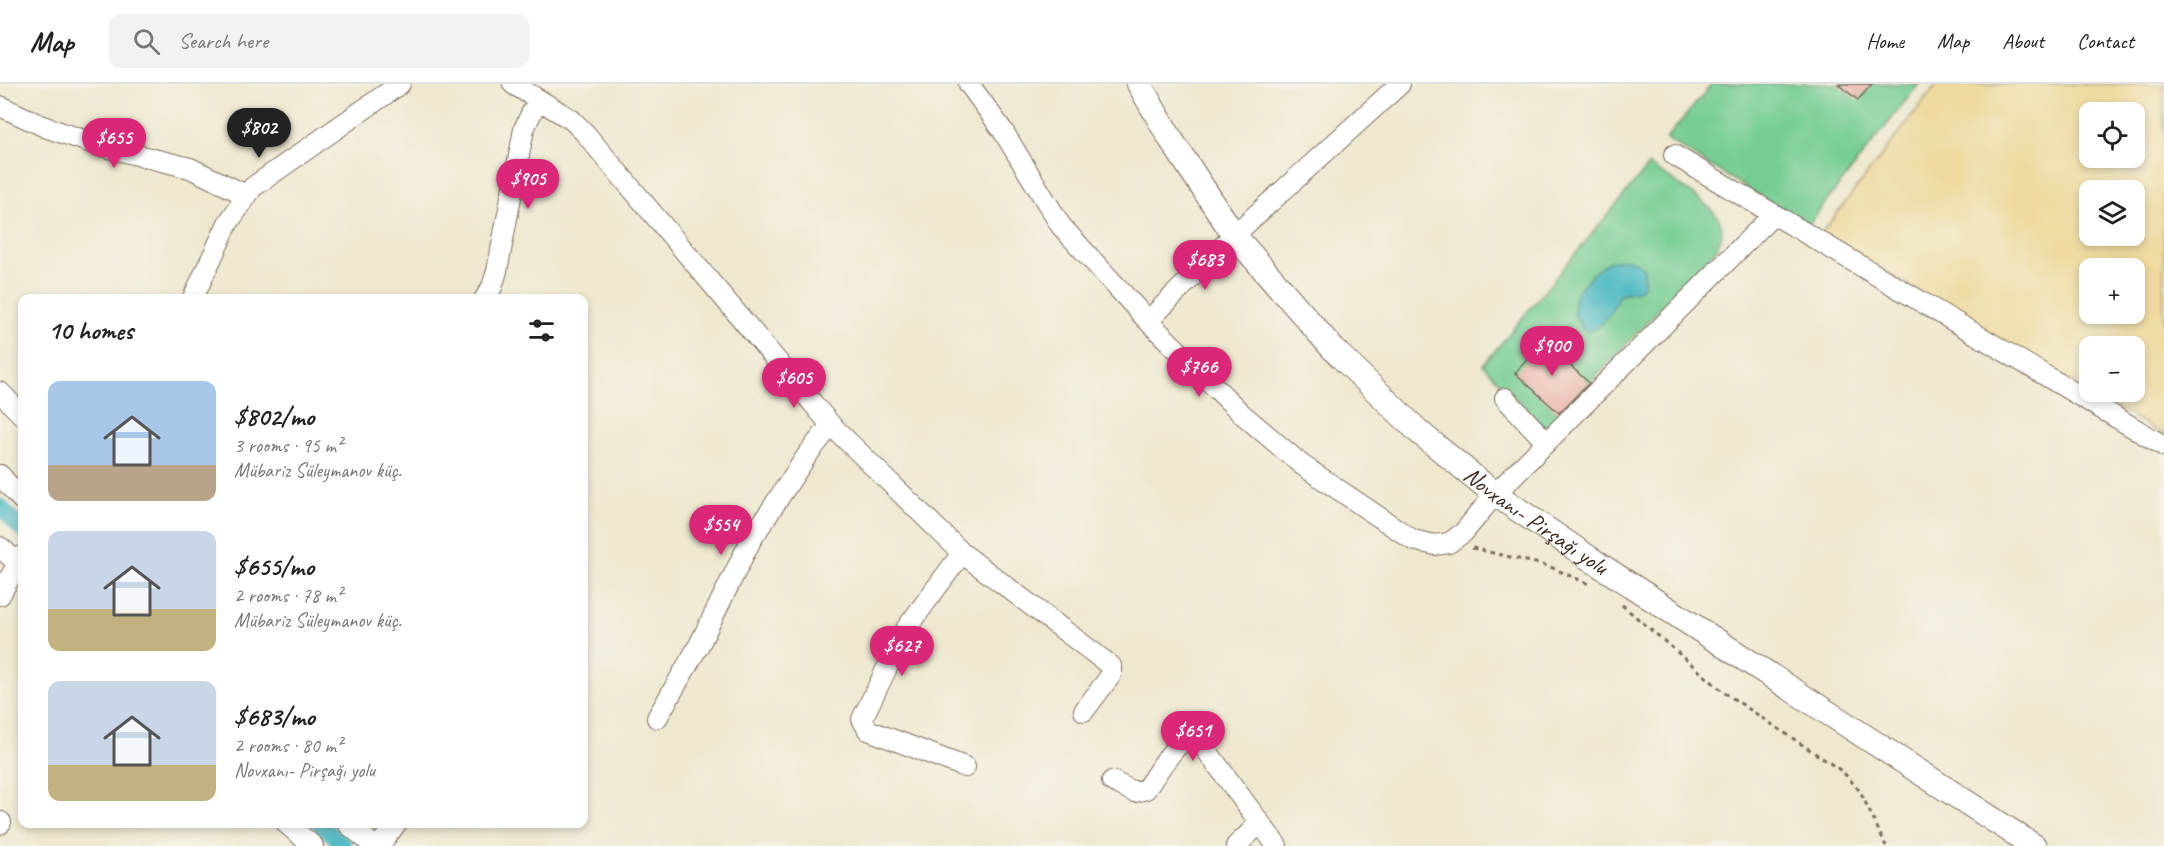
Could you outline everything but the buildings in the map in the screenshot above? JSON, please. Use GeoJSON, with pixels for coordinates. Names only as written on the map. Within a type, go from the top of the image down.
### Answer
{"type":"FeatureCollection","features":[{"type":"Feature","properties":{"kind":"main road","name":"Novxanı- Pirşağı yolu"},"geometry":{"type":"LineString","coordinates":[[1139,84],[1176,147],[1234,235],[1299,312],[1381,397],[1494,494],[1595,562],[2034,846]]}},
{"type":"Feature","properties":{"kind":"street"},"geometry":{"type":"LineString","coordinates":[[195,294],[228,223],[246,195],[266,177],[400,84]]}},
{"type":"Feature","properties":{"kind":"street"},"geometry":{"type":"LineString","coordinates":[[513,84],[537,101],[572,120],[584,132],[831,425],[962,553],[1111,666],[1111,675],[1084,711]]}},
{"type":"Feature","properties":{"kind":"street"},"geometry":{"type":"LineString","coordinates":[[969,84],[1003,131],[1061,226],[1148,321],[1241,413],[1302,465],[1413,540],[1435,545],[1449,543],[1464,532],[1494,494],[1773,215]]}},
{"type":"Feature","properties":{"kind":"street"},"geometry":{"type":"LineString","coordinates":[[1148,321],[1234,235],[1400,84]]}},
{"type":"Feature","properties":{"kind":"street"},"geometry":{"type":"LineString","coordinates":[[488,294],[497,271],[524,129],[537,101]]}},
{"type":"Feature","properties":{"kind":"street"},"geometry":{"type":"LineString","coordinates":[[0,106],[45,127],[101,146],[190,168],[246,195]]}},
{"type":"Feature","properties":{"kind":"street"},"geometry":{"type":"LineString","coordinates":[[1674,155],[2164,446]]}},
{"type":"Feature","properties":{"kind":"street"},"geometry":{"type":"LineString","coordinates":[[0,392],[18,412]]}},
{"type":"Feature","properties":{"kind":"street"},"geometry":{"type":"LineString","coordinates":[[1505,399],[1546,442]]}},
{"type":"Feature","properties":{"kind":"street"},"geometry":{"type":"LineString","coordinates":[[657,718],[699,645],[751,540],[808,454],[831,425]]}},
{"type":"Feature","properties":{"kind":"street"},"geometry":{"type":"LineString","coordinates":[[0,476],[18,496]]}},
{"type":"Feature","properties":{"kind":"street"},"geometry":{"type":"LineString","coordinates":[[0,547],[18,560]]}},
{"type":"Feature","properties":{"kind":"street"},"geometry":{"type":"LineString","coordinates":[[962,553],[906,629],[862,719],[868,729],[965,767]]}},
{"type":"Feature","properties":{"kind":"street"},"geometry":{"type":"LineString","coordinates":[[0,595],[18,567]]}},
{"type":"Feature","properties":{"kind":"street"},"geometry":{"type":"LineString","coordinates":[[1112,781],[1134,792],[1146,789],[1175,748],[1185,739],[1192,739],[1204,747],[1277,846]]}},
{"type":"Feature","properties":{"kind":"street"},"geometry":{"type":"LineString","coordinates":[[1236,846],[1260,823]]}},
{"type":"Feature","properties":{"kind":"street"},"geometry":{"type":"LineString","coordinates":[[292,828],[313,846]]}},
{"type":"Feature","properties":{"kind":"street"},"geometry":{"type":"LineString","coordinates":[[353,828],[374,846]]}},
{"type":"Feature","properties":{"kind":"street"},"geometry":{"type":"LineString","coordinates":[[379,846],[393,828]]}},
{"type":"Feature","properties":{"kind":"path"},"geometry":{"type":"LineString","coordinates":[[1449,543],[1548,566],[1598,589]]}},
{"type":"Feature","properties":{"kind":"path"},"geometry":{"type":"LineString","coordinates":[[1621,604],[1725,693],[1843,772],[1860,791],[1886,846]]}},
{"type":"Feature","properties":{"kind":"green space"},"geometry":{"type":"Polygon","coordinates":[[[1712,84],[1919,84],[1808,225],[1666,139],[1712,84]]]}},
{"type":"Feature","properties":{"kind":"green space"},"geometry":{"type":"Polygon","coordinates":[[[1649,165],[1688,191],[1716,215],[1721,226],[1721,239],[1716,249],[1546,429],[1483,365],[1649,165]]]}},
{"type":"Feature","properties":{"kind":"sand"},"geometry":{"type":"Polygon","coordinates":[[[1937,84],[2164,84],[2164,435],[2107,402],[2145,402],[2145,336],[2079,336],[2079,385],[1821,234],[1937,84]]]}},
{"type":"Feature","properties":{"kind":"water"},"geometry":{"type":"Polygon","coordinates":[[[1626,259],[1635,261],[1644,268],[1644,285],[1638,291],[1619,294],[1611,312],[1603,322],[1587,332],[1574,314],[1575,294],[1592,274],[1608,262],[1626,259]]]}},
{"type":"Feature","properties":{"kind":"waterway"},"geometry":{"type":"LineString","coordinates":[[0,506],[18,526]]}},
{"type":"Feature","properties":{"kind":"waterway"},"geometry":{"type":"LineString","coordinates":[[325,828],[345,846]]}}]}
